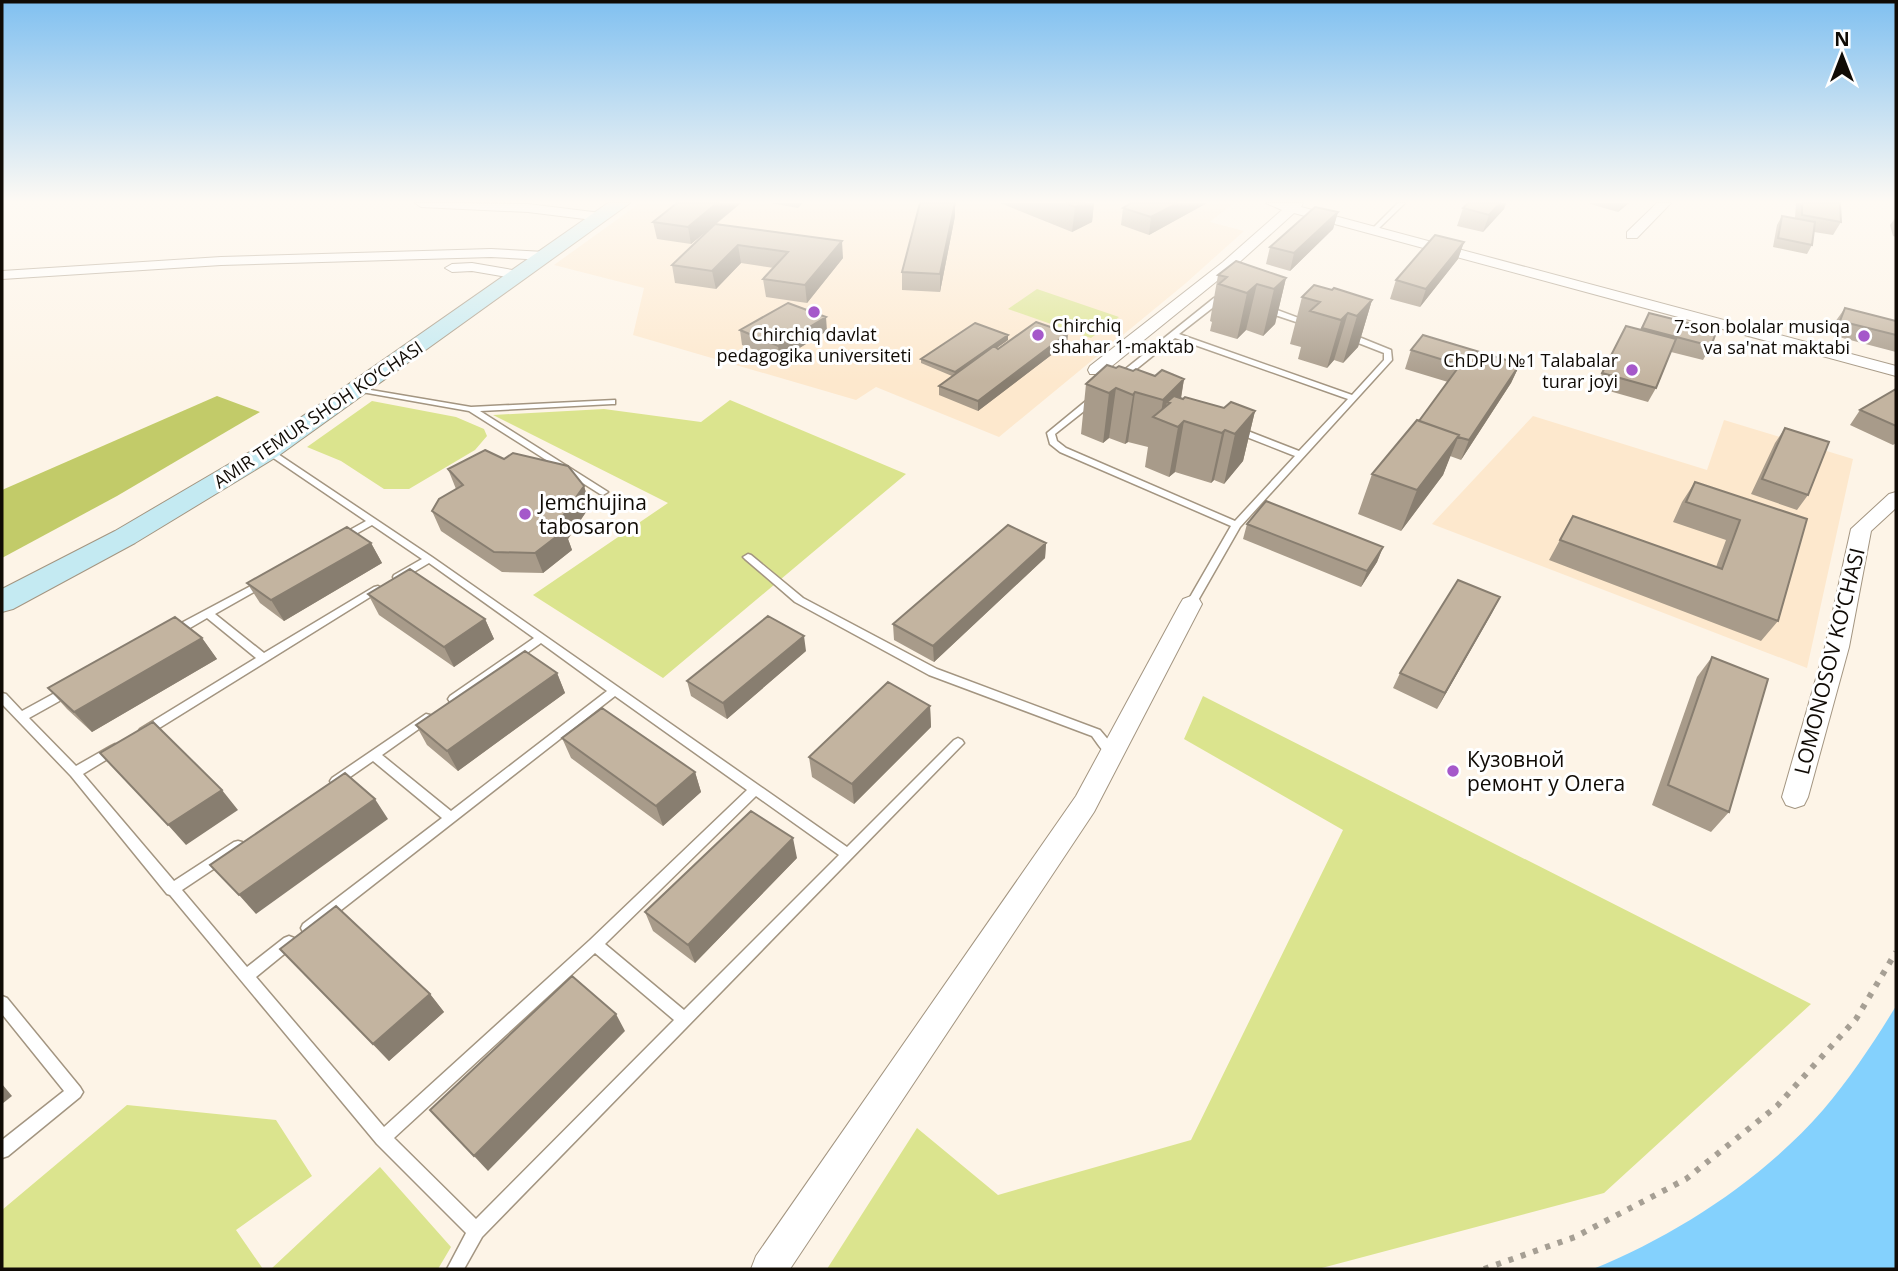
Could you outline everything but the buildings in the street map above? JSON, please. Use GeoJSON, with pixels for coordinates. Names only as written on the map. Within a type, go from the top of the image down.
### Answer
{"type":"FeatureCollection","features":[{"type":"Feature","properties":{"kind":"main road","name":"AMIR TEMUR SHOH KO‘CHASI"},"geometry":{"type":"LineString","coordinates":[[2,602],[125,537],[269,451],[536,262]]}},
{"type":"Feature","properties":{"kind":"street"},"geometry":{"type":"LineString","coordinates":[[2,275],[200,262]]}},
{"type":"Feature","properties":{"kind":"street"},"geometry":{"type":"LineString","coordinates":[[1096,370],[1231,262]]}},
{"type":"Feature","properties":{"kind":"street"},"geometry":{"type":"LineString","coordinates":[[1498,262],[1896,371]]}},
{"type":"Feature","properties":{"kind":"street"},"geometry":{"type":"LineString","coordinates":[[2,288],[60,282],[472,267],[518,275]]}},
{"type":"Feature","properties":{"kind":"street","name":"LOMONOSOV KO‘CHASI"},"geometry":{"type":"LineString","coordinates":[[1795,797],[1837,647],[1861,529],[1896,498]]}},
{"type":"Feature","properties":{"kind":"street"},"geometry":{"type":"LineString","coordinates":[[769,1269],[1086,804],[1191,604]]}},
{"type":"Feature","properties":{"kind":"lane"},"geometry":{"type":"LineString","coordinates":[[1126,388],[1114,383],[1217,300],[1232,298]]}},
{"type":"Feature","properties":{"kind":"lane"},"geometry":{"type":"LineString","coordinates":[[1257,306],[1320,327]]}},
{"type":"Feature","properties":{"kind":"lane"},"geometry":{"type":"LineString","coordinates":[[1191,604],[1236,525],[1388,360],[1388,352],[1333,331]]}},
{"type":"Feature","properties":{"kind":"lane"},"geometry":{"type":"LineString","coordinates":[[1174,335],[1354,398]]}},
{"type":"Feature","properties":{"kind":"lane"},"geometry":{"type":"LineString","coordinates":[[356,389],[471,409],[612,402]]}},
{"type":"Feature","properties":{"kind":"lane"},"geometry":{"type":"LineString","coordinates":[[1103,391],[1051,433],[1053,442],[1063,450],[1236,525]]}},
{"type":"Feature","properties":{"kind":"lane"},"geometry":{"type":"LineString","coordinates":[[471,409],[603,492]]}},
{"type":"Feature","properties":{"kind":"lane"},"geometry":{"type":"LineString","coordinates":[[1226,426],[1301,455]]}},
{"type":"Feature","properties":{"kind":"lane"},"geometry":{"type":"LineString","coordinates":[[269,451],[429,558],[847,854]]}},
{"type":"Feature","properties":{"kind":"lane"},"geometry":{"type":"LineString","coordinates":[[326,547],[373,521]]}},
{"type":"Feature","properties":{"kind":"lane"},"geometry":{"type":"LineString","coordinates":[[748,557],[799,600],[920,666],[1096,733],[1114,754]]}},
{"type":"Feature","properties":{"kind":"lane"},"geometry":{"type":"LineString","coordinates":[[134,737],[429,558]]}},
{"type":"Feature","properties":{"kind":"lane"},"geometry":{"type":"LineString","coordinates":[[161,639],[279,574]]}},
{"type":"Feature","properties":{"kind":"lane"},"geometry":{"type":"LineString","coordinates":[[208,614],[264,659]]}},
{"type":"Feature","properties":{"kind":"lane"},"geometry":{"type":"LineString","coordinates":[[329,785],[541,639]]}},
{"type":"Feature","properties":{"kind":"lane"},"geometry":{"type":"LineString","coordinates":[[21,717],[79,685]]}},
{"type":"Feature","properties":{"kind":"lane"},"geometry":{"type":"LineString","coordinates":[[247,975],[616,690]]}},
{"type":"Feature","properties":{"kind":"lane"},"geometry":{"type":"LineString","coordinates":[[2,697],[75,773],[383,1138],[476,1231]]}},
{"type":"Feature","properties":{"kind":"lane"},"geometry":{"type":"LineString","coordinates":[[455,1269],[476,1231],[958,743]]}},
{"type":"Feature","properties":{"kind":"lane"},"geometry":{"type":"LineString","coordinates":[[75,773],[122,745]]}},
{"type":"Feature","properties":{"kind":"lane"},"geometry":{"type":"LineString","coordinates":[[374,755],[451,818]]}},
{"type":"Feature","properties":{"kind":"lane"},"geometry":{"type":"LineString","coordinates":[[383,1138],[595,944],[756,789]]}},
{"type":"Feature","properties":{"kind":"lane"},"geometry":{"type":"LineString","coordinates":[[172,890],[251,837]]}},
{"type":"Feature","properties":{"kind":"lane"},"geometry":{"type":"LineString","coordinates":[[595,944],[685,1020]]}},
{"type":"Feature","properties":{"kind":"lane"},"geometry":{"type":"LineString","coordinates":[[2,1003],[75,1092],[2,1150]]}},
{"type":"Feature","properties":{"kind":"path"},"geometry":{"type":"LineString","coordinates":[[1484,1269],[1575,1237],[1686,1179],[1777,1106],[1856,1019],[1896,952]]}},
{"type":"Feature","properties":{"kind":"shaded area"},"geometry":{"type":"Polygon","coordinates":[[[558,262],[1209,262],[999,437],[876,387],[856,400],[633,335],[644,288],[554,265],[558,262]]]}},
{"type":"Feature","properties":{"kind":"shaded area"},"geometry":{"type":"Polygon","coordinates":[[[1533,416],[1707,470],[1724,420],[1853,459],[1807,668],[1432,524],[1533,416]]]}},
{"type":"Feature","properties":{"kind":"green space"},"geometry":{"type":"Polygon","coordinates":[[[1037,289],[1119,317],[1091,338],[1008,309],[1037,289]]]}},
{"type":"Feature","properties":{"kind":"green space"},"geometry":{"type":"Polygon","coordinates":[[[217,396],[260,412],[117,496],[2,558],[2,490],[217,396]]]}},
{"type":"Feature","properties":{"kind":"green space"},"geometry":{"type":"Polygon","coordinates":[[[730,400],[906,474],[663,678],[533,595],[668,503],[493,415],[604,409],[701,422],[730,400]]]}},
{"type":"Feature","properties":{"kind":"green space"},"geometry":{"type":"Polygon","coordinates":[[[372,401],[456,417],[484,429],[487,436],[475,450],[409,489],[384,489],[341,461],[307,447],[372,401]]]}},
{"type":"Feature","properties":{"kind":"green space"},"geometry":{"type":"Polygon","coordinates":[[[1203,696],[1811,1004],[1604,1193],[1318,1269],[827,1269],[917,1128],[998,1195],[1191,1140],[1343,830],[1184,739],[1203,696]]]}},
{"type":"Feature","properties":{"kind":"green space"},"geometry":{"type":"Polygon","coordinates":[[[127,1105],[276,1120],[312,1176],[236,1230],[263,1269],[2,1269],[2,1210],[127,1105]]]}},
{"type":"Feature","properties":{"kind":"green space"},"geometry":{"type":"Polygon","coordinates":[[[380,1167],[451,1247],[438,1269],[271,1269],[380,1167]]]}},
{"type":"Feature","properties":{"kind":"water"},"geometry":{"type":"Polygon","coordinates":[[[1896,1006],[1896,1269],[1593,1269],[1656,1240],[1687,1222],[1746,1182],[1774,1159],[1833,1098],[1896,1006]]]}},
{"type":"Feature","properties":{"kind":"place","name":"Chirchiq davlat pedagogika universiteti"},"geometry":{"type":"Point","coordinates":[814,312]}},
{"type":"Feature","properties":{"kind":"place","name":"Chirchiq shahar 1-maktab"},"geometry":{"type":"Point","coordinates":[1038,335]}},
{"type":"Feature","properties":{"kind":"place","name":"7-son bolalar musiqa va sa'nat maktabi"},"geometry":{"type":"Point","coordinates":[1864,336]}},
{"type":"Feature","properties":{"kind":"place","name":"ChDPU №1 Talabalar turar joyi"},"geometry":{"type":"Point","coordinates":[1632,370]}},
{"type":"Feature","properties":{"kind":"place","name":"Jemchujina tabosaron"},"geometry":{"type":"Point","coordinates":[525,514]}},
{"type":"Feature","properties":{"kind":"place","name":"Кузовной ремонт у Олега"},"geometry":{"type":"Point","coordinates":[1453,771]}}]}
